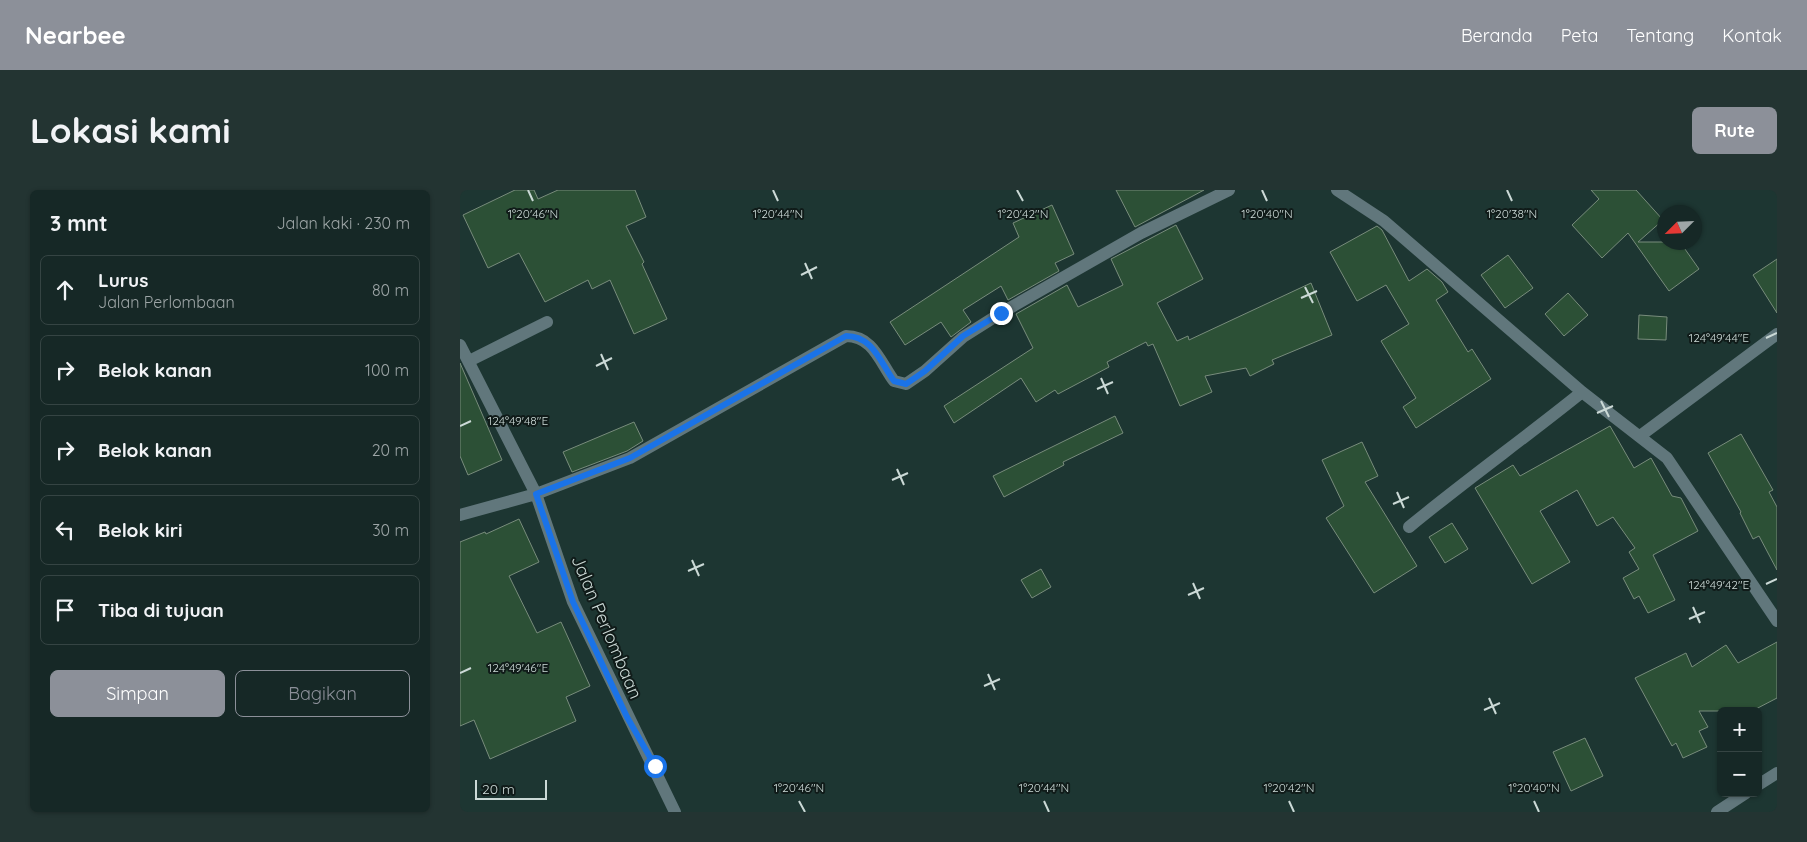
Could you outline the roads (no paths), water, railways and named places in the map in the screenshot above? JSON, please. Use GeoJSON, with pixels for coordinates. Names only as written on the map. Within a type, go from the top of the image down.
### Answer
{"type":"FeatureCollection","features":[{"type":"Feature","properties":{"kind":"street"},"geometry":{"type":"LineString","coordinates":[[460,515],[536,494],[630,458],[846,336],[855,336],[869,343],[894,381],[906,384],[925,371],[963,336],[1017,303],[1141,233],[1229,190]]}},
{"type":"Feature","properties":{"kind":"street"},"geometry":{"type":"LineString","coordinates":[[1338,190],[1384,221],[1582,392],[1667,458],[1777,621]]}},
{"type":"Feature","properties":{"kind":"street"},"geometry":{"type":"LineString","coordinates":[[469,361],[546,322]]}},
{"type":"Feature","properties":{"kind":"street"},"geometry":{"type":"LineString","coordinates":[[1640,436],[1777,334]]}},
{"type":"Feature","properties":{"kind":"street","name":"Jalan Perlombaan"},"geometry":{"type":"LineString","coordinates":[[460,345],[536,494],[573,602],[627,717],[655,766],[675,812]]}},
{"type":"Feature","properties":{"kind":"street"},"geometry":{"type":"LineString","coordinates":[[1409,527],[1461,484],[1528,435],[1582,392]]}},
{"type":"Feature","properties":{"kind":"street"},"geometry":{"type":"LineString","coordinates":[[1762,782],[1777,773]]}},
{"type":"Feature","properties":{"kind":"street"},"geometry":{"type":"LineString","coordinates":[[1717,812],[1740,797]]}}]}
